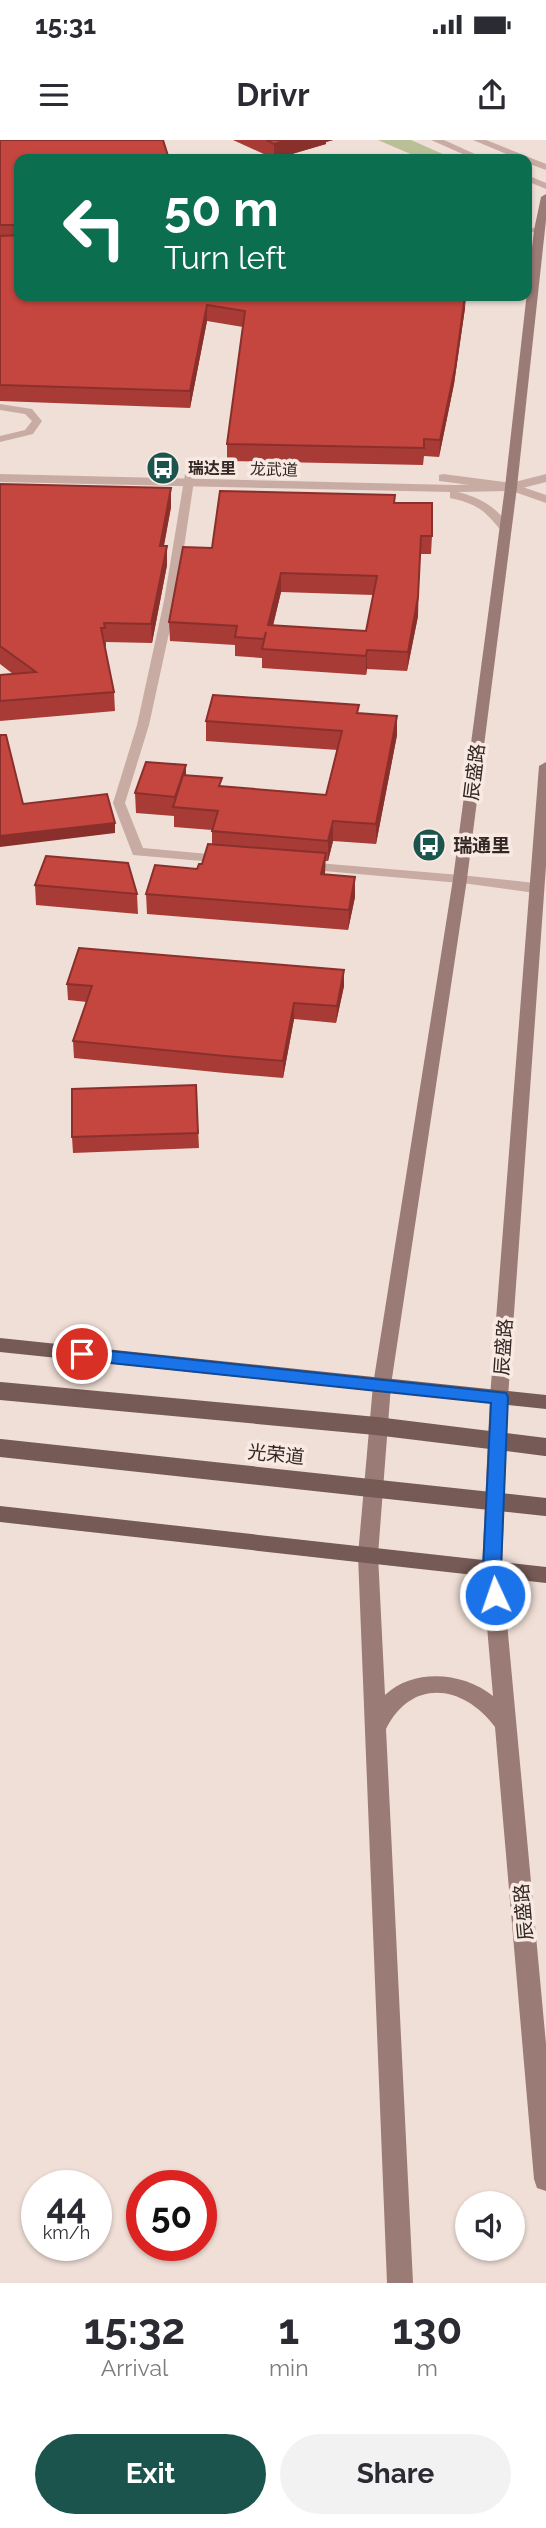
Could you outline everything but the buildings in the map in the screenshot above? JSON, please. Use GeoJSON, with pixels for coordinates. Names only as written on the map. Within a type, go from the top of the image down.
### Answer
{"type":"FeatureCollection","features":[{"type":"Feature","properties":{"kind":"main road","name":"辰盛路"},"geometry":{"type":"LineString","coordinates":[[533,230],[546,197]]}},
{"type":"Feature","properties":{"kind":"main road","name":"辰盛路"},"geometry":{"type":"LineString","coordinates":[[376,1728],[368,1555],[382,1385],[460,879],[511,481],[527,301]]}},
{"type":"Feature","properties":{"kind":"main road","name":"辰盛路"},"geometry":{"type":"LineString","coordinates":[[546,766],[499,1397],[492,1569],[546,2179]]}},
{"type":"Feature","properties":{"kind":"main road"},"geometry":{"type":"LineString","coordinates":[[0,1345],[546,1402]]}},
{"type":"Feature","properties":{"kind":"main road","name":"光荣道"},"geometry":{"type":"LineString","coordinates":[[0,1391],[376,1426],[546,1447]]}},
{"type":"Feature","properties":{"kind":"main road","name":"光荣道"},"geometry":{"type":"LineString","coordinates":[[0,1448],[546,1507]]}},
{"type":"Feature","properties":{"kind":"main road"},"geometry":{"type":"LineString","coordinates":[[0,1514],[546,1575]]}},
{"type":"Feature","properties":{"kind":"main road"},"geometry":{"type":"LineString","coordinates":[[400,2283],[376,1728],[394,1699],[404,1692],[433,1684],[457,1686],[478,1695],[494,1707],[507,1726]]}},
{"type":"Feature","properties":{"kind":"street"},"geometry":{"type":"LineString","coordinates":[[436,140],[469,154]]}},
{"type":"Feature","properties":{"kind":"street"},"geometry":{"type":"LineString","coordinates":[[478,140],[513,154]]}},
{"type":"Feature","properties":{"kind":"street"},"geometry":{"type":"LineString","coordinates":[[0,469],[188,478],[443,478],[511,481],[546,471]]}},
{"type":"Feature","properties":{"kind":"street","name":"龙武道"},"geometry":{"type":"LineString","coordinates":[[0,478],[188,478],[420,489],[546,478]]}},
{"type":"Feature","properties":{"kind":"street"},"geometry":{"type":"LineString","coordinates":[[511,481],[546,499]]}},
{"type":"Feature","properties":{"kind":"street"},"geometry":{"type":"LineString","coordinates":[[420,489],[472,499],[492,511],[505,529]]}},
{"type":"Feature","properties":{"kind":"street"},"geometry":{"type":"LineString","coordinates":[[460,879],[535,888]]}},
{"type":"Feature","properties":{"kind":"lane"},"geometry":{"type":"LineString","coordinates":[[0,407],[28,411],[37,421],[29,432],[0,439]]}},
{"type":"Feature","properties":{"kind":"lane"},"geometry":{"type":"LineString","coordinates":[[188,478],[170,601],[146,712],[119,803],[138,852],[245,861]]}},
{"type":"Feature","properties":{"kind":"lane"},"geometry":{"type":"LineString","coordinates":[[299,866],[460,879]]}},
{"type":"Feature","properties":{"kind":"green space"},"geometry":{"type":"Polygon","coordinates":[[[378,140],[411,140],[443,154],[410,154],[378,140]]]}},
{"type":"Feature","properties":{"kind":"place","name":"瑞达里"},"geometry":{"type":"Point","coordinates":[163,468]}},
{"type":"Feature","properties":{"kind":"place","name":"瑞通里"},"geometry":{"type":"Point","coordinates":[429,845]}},
{"type":"Feature","properties":{"kind":"route"},"geometry":{"type":"LineString","coordinates":[[82,1354],[499,1397],[492,1569],[495,1595]]}}]}
